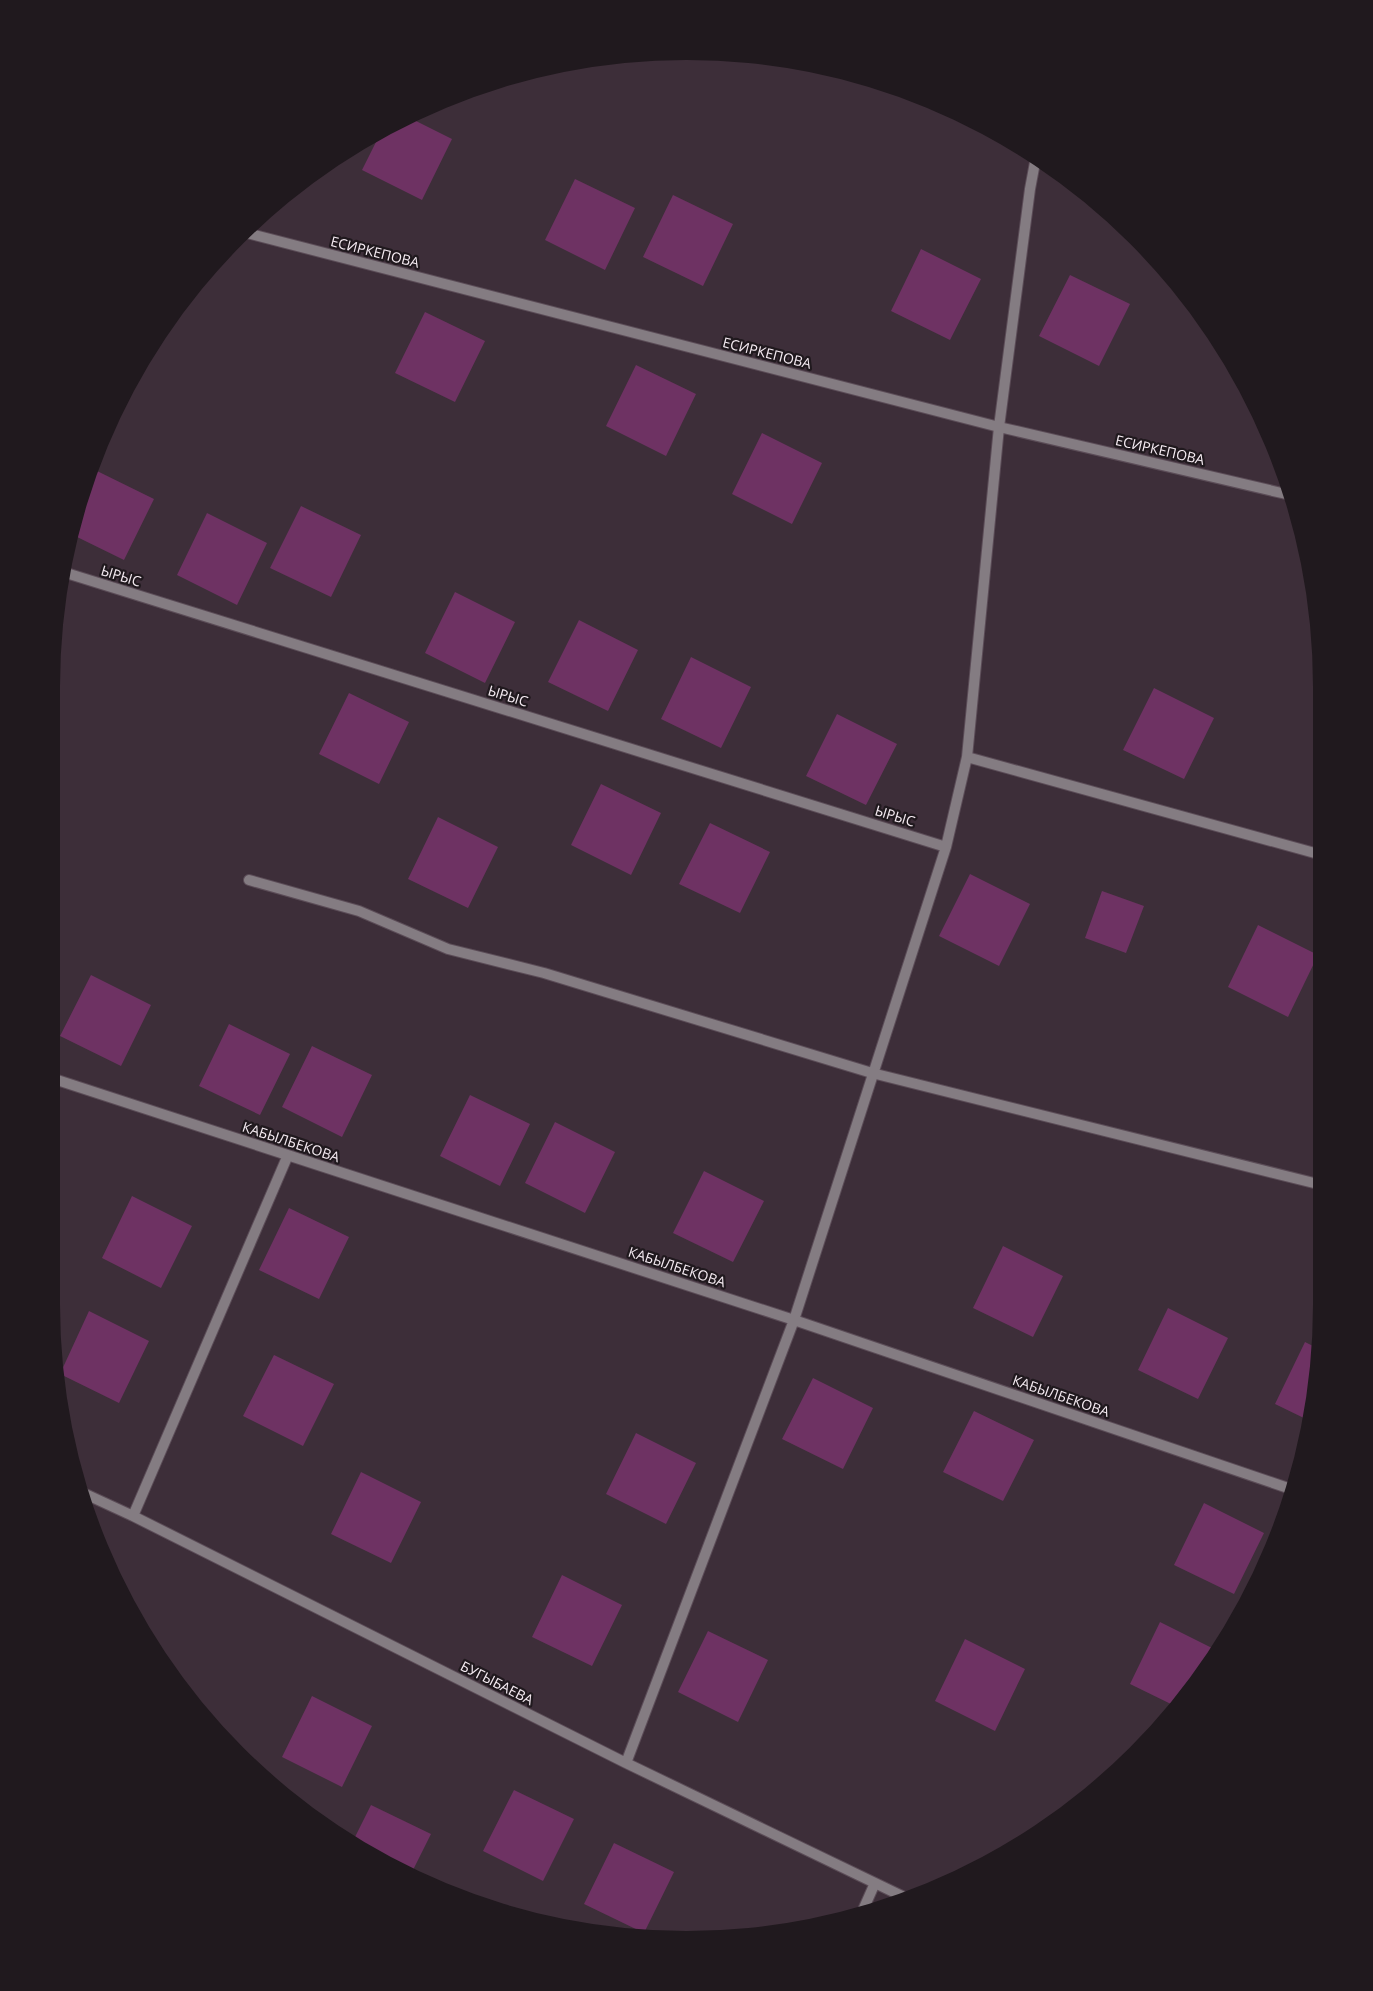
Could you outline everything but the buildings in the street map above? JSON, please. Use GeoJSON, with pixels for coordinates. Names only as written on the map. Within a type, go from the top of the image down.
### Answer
{"type":"FeatureCollection","features":[{"type":"Feature","properties":{"kind":"street"},"geometry":{"type":"LineString","coordinates":[[626,1763],[794,1320],[946,847],[967,757],[999,427],[1034,166]]}},
{"type":"Feature","properties":{"kind":"street","name":"ЕСИРКЕПОВА"},"geometry":{"type":"LineString","coordinates":[[252,234],[999,427],[1283,493]]}},
{"type":"Feature","properties":{"kind":"street","name":"ЫРЫС"},"geometry":{"type":"LineString","coordinates":[[70,575],[946,847]]}},
{"type":"Feature","properties":{"kind":"street"},"geometry":{"type":"LineString","coordinates":[[967,757],[1313,853]]}},
{"type":"Feature","properties":{"kind":"street"},"geometry":{"type":"LineString","coordinates":[[249,880],[359,911],[448,949],[544,973],[872,1073],[1313,1183]]}},
{"type":"Feature","properties":{"kind":"street","name":"КАБЫЛБЕКОВА"},"geometry":{"type":"LineString","coordinates":[[60,1081],[794,1320],[1286,1487]]}},
{"type":"Feature","properties":{"kind":"street"},"geometry":{"type":"LineString","coordinates":[[133,1516],[288,1155]]}},
{"type":"Feature","properties":{"kind":"street","name":"БУГЫБАЕВА"},"geometry":{"type":"LineString","coordinates":[[90,1496],[626,1763],[898,1894]]}},
{"type":"Feature","properties":{"kind":"street"},"geometry":{"type":"LineString","coordinates":[[865,1905],[876,1883]]}}]}
